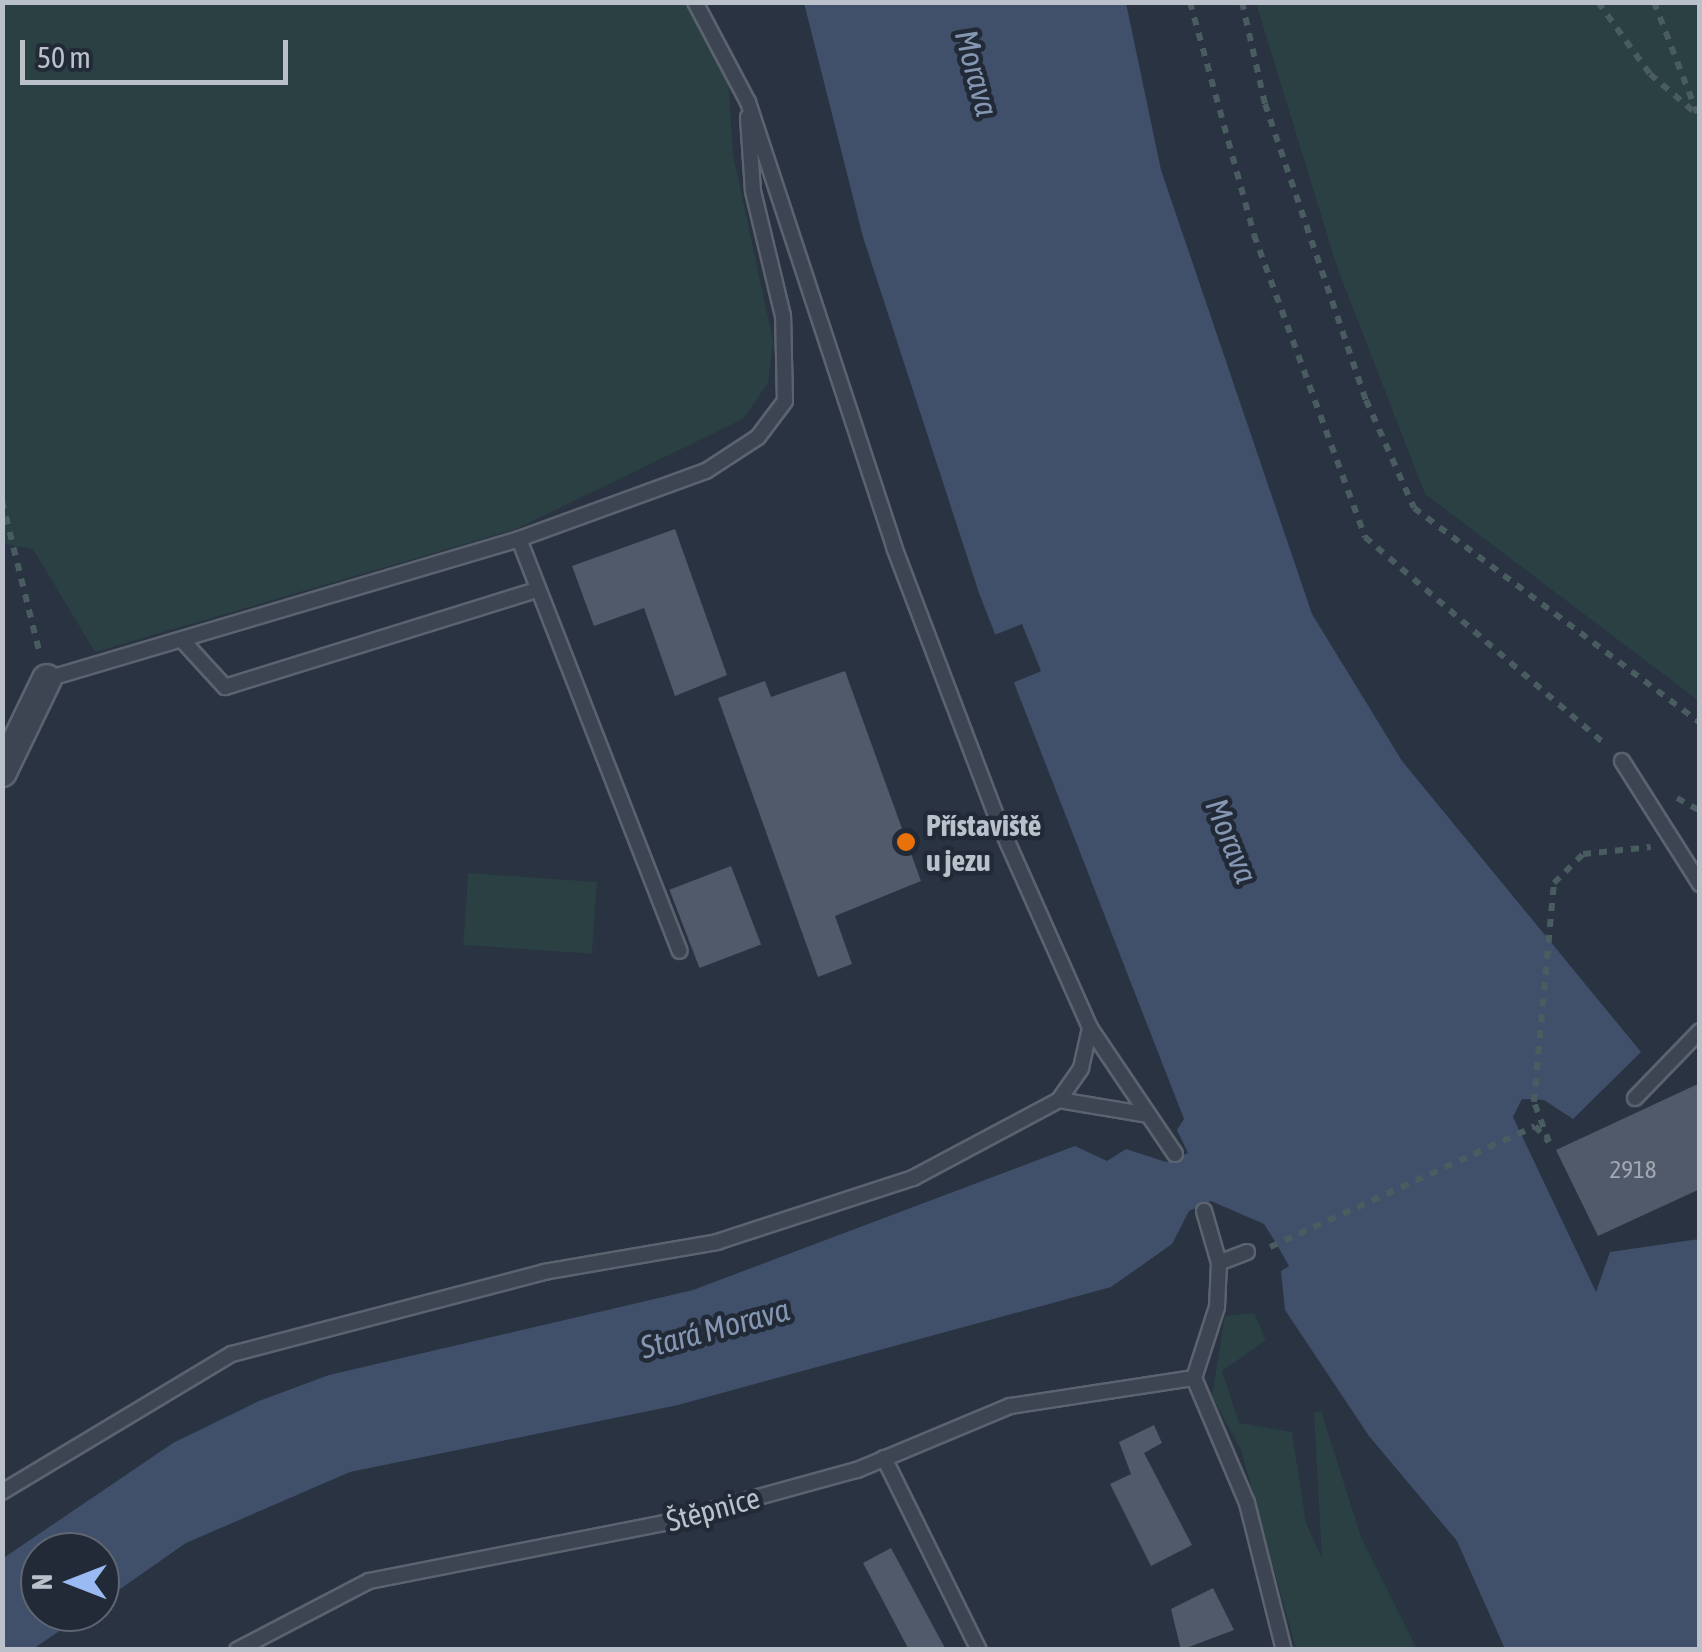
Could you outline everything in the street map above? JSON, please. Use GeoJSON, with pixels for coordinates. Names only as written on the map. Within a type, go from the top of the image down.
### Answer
{"type":"FeatureCollection","features":[{"type":"Feature","properties":{"kind":"street"},"geometry":{"type":"LineString","coordinates":[[2,772],[47,679]]}},
{"type":"Feature","properties":{"kind":"lane"},"geometry":{"type":"LineString","coordinates":[[696,2],[748,102],[894,547],[1090,1028],[1175,1154]]}},
{"type":"Feature","properties":{"kind":"lane"},"geometry":{"type":"LineString","coordinates":[[47,679],[519,539],[706,471],[758,437],[785,400],[783,316],[753,191],[748,102]]}},
{"type":"Feature","properties":{"kind":"lane"},"geometry":{"type":"LineString","coordinates":[[519,539],[680,951]]}},
{"type":"Feature","properties":{"kind":"lane"},"geometry":{"type":"LineString","coordinates":[[182,640],[225,688],[538,590]]}},
{"type":"Feature","properties":{"kind":"lane"},"geometry":{"type":"LineString","coordinates":[[1622,761],[1670,846],[1700,884]]}},
{"type":"Feature","properties":{"kind":"lane"},"geometry":{"type":"LineString","coordinates":[[2,1492],[232,1354],[544,1272],[717,1242],[913,1178],[1059,1100],[1081,1068],[1090,1028]]}},
{"type":"Feature","properties":{"kind":"lane"},"geometry":{"type":"LineString","coordinates":[[1635,1098],[1700,1032]]}},
{"type":"Feature","properties":{"kind":"lane"},"geometry":{"type":"LineString","coordinates":[[1059,1100],[1149,1114]]}},
{"type":"Feature","properties":{"kind":"lane"},"geometry":{"type":"LineString","coordinates":[[1204,1211],[1218,1263],[1218,1307],[1194,1378],[1247,1504],[1284,1650]]}},
{"type":"Feature","properties":{"kind":"lane"},"geometry":{"type":"LineString","coordinates":[[1218,1263],[1247,1252]]}},
{"type":"Feature","properties":{"kind":"lane","name":"Štěpnice"},"geometry":{"type":"LineString","coordinates":[[237,1650],[368,1581],[664,1523],[884,1458],[1010,1406],[1194,1378]]}},
{"type":"Feature","properties":{"kind":"lane"},"geometry":{"type":"LineString","coordinates":[[884,1458],[979,1650]]}},
{"type":"Feature","properties":{"kind":"path"},"geometry":{"type":"LineString","coordinates":[[1190,2],[1254,235],[1365,537],[1622,761]]}},
{"type":"Feature","properties":{"kind":"path"},"geometry":{"type":"LineString","coordinates":[[1242,2],[1264,104],[1366,400],[1414,508],[1700,724]]}},
{"type":"Feature","properties":{"kind":"path"},"geometry":{"type":"LineString","coordinates":[[1598,2],[1642,64],[1699,116]]}},
{"type":"Feature","properties":{"kind":"path"},"geometry":{"type":"LineString","coordinates":[[1654,2],[1699,116]]}},
{"type":"Feature","properties":{"kind":"path"},"geometry":{"type":"LineString","coordinates":[[2,501],[47,679]]}},
{"type":"Feature","properties":{"kind":"path"},"geometry":{"type":"LineString","coordinates":[[1266,1256],[1535,1126],[1549,1142],[1534,1102],[1546,933],[1563,868],[1598,849],[1670,846]]}},
{"type":"Feature","properties":{"kind":"green space"},"geometry":{"type":"Polygon","coordinates":[[[2,3],[685,3],[728,77],[733,154],[773,341],[768,383],[743,419],[516,529],[95,652],[33,549],[3,544],[2,3]]]}},
{"type":"Feature","properties":{"kind":"green space"},"geometry":{"type":"Polygon","coordinates":[[[1256,3],[1699,3],[1699,701],[1425,494],[1337,267],[1256,3]]]}},
{"type":"Feature","properties":{"kind":"green space"},"geometry":{"type":"Polygon","coordinates":[[[468,873],[597,882],[592,954],[463,945],[468,873]]]}},
{"type":"Feature","properties":{"kind":"green space"},"geometry":{"type":"Polygon","coordinates":[[[1254,1313],[1266,1340],[1222,1371],[1239,1423],[1292,1432],[1306,1523],[1322,1559],[1314,1412],[1321,1411],[1361,1537],[1417,1649],[1296,1649],[1241,1450],[1212,1396],[1225,1316],[1254,1313]]]}},
{"type":"Feature","properties":{"kind":"water"},"geometry":{"type":"Polygon","coordinates":[[[804,3],[1126,3],[1161,170],[1312,614],[1402,761],[1641,1052],[1573,1119],[1544,1100],[1522,1099],[1513,1117],[1596,1292],[1610,1252],[1699,1239],[1699,1649],[1505,1649],[1457,1541],[1369,1436],[1285,1310],[1281,1271],[1289,1266],[1264,1224],[1211,1201],[1189,1211],[1172,1244],[1111,1287],[678,1405],[350,1472],[186,1543],[120,1589],[120,1532],[42,1532],[173,1443],[259,1401],[329,1375],[693,1290],[1075,1146],[1107,1161],[1126,1149],[1166,1162],[1188,1153],[1177,1130],[1184,1119],[979,593],[863,237],[804,3]]]}},
{"type":"Feature","properties":{"kind":"water"},"geometry":{"type":"Polygon","coordinates":[[[20,1547],[20,1632],[58,1632],[33,1649],[3,1649],[2,1559],[20,1547]]]}},
{"type":"Feature","properties":{"kind":"pier"},"geometry":{"type":"Polygon","coordinates":[[[1022,624],[1041,671],[1009,684],[990,637],[1022,624]]]}},
{"type":"Feature","properties":{"kind":"building"},"geometry":{"type":"Polygon","coordinates":[[[675,529],[727,675],[675,696],[644,608],[594,626],[572,566],[675,529]]]}},
{"type":"Feature","properties":{"kind":"building"},"geometry":{"type":"Polygon","coordinates":[[[845,671],[921,881],[835,916],[852,964],[818,977],[718,698],[765,681],[771,697],[845,671]]]}},
{"type":"Feature","properties":{"kind":"building"},"geometry":{"type":"Polygon","coordinates":[[[731,866],[761,944],[699,968],[669,890],[731,866]]]}},
{"type":"Feature","properties":{"kind":"building"},"geometry":{"type":"Polygon","coordinates":[[[1700,1083],[1700,1189],[1598,1236],[1556,1150],[1700,1083]]]}},
{"type":"Feature","properties":{"kind":"building"},"geometry":{"type":"Polygon","coordinates":[[[1154,1425],[1162,1443],[1144,1453],[1192,1545],[1151,1566],[1110,1484],[1131,1474],[1119,1442],[1154,1425]]]}},
{"type":"Feature","properties":{"kind":"building"},"geometry":{"type":"Polygon","coordinates":[[[891,1548],[946,1650],[909,1650],[863,1563],[891,1548]]]}},
{"type":"Feature","properties":{"kind":"building"},"geometry":{"type":"Polygon","coordinates":[[[1213,1588],[1234,1630],[1181,1650],[1171,1609],[1213,1588]]]}},
{"type":"Feature","properties":{"kind":"place","name":"Přístaviště u jezu"},"geometry":{"type":"Point","coordinates":[906,842]}},
{"type":"Feature","properties":{"kind":"water label","name":"Morava"},"geometry":{"type":"Point","coordinates":[976,73]}},
{"type":"Feature","properties":{"kind":"water label","name":"Morava"},"geometry":{"type":"Point","coordinates":[1231,841]}},
{"type":"Feature","properties":{"kind":"water label","name":"Stará Morava"},"geometry":{"type":"Point","coordinates":[715,1329]}}]}
